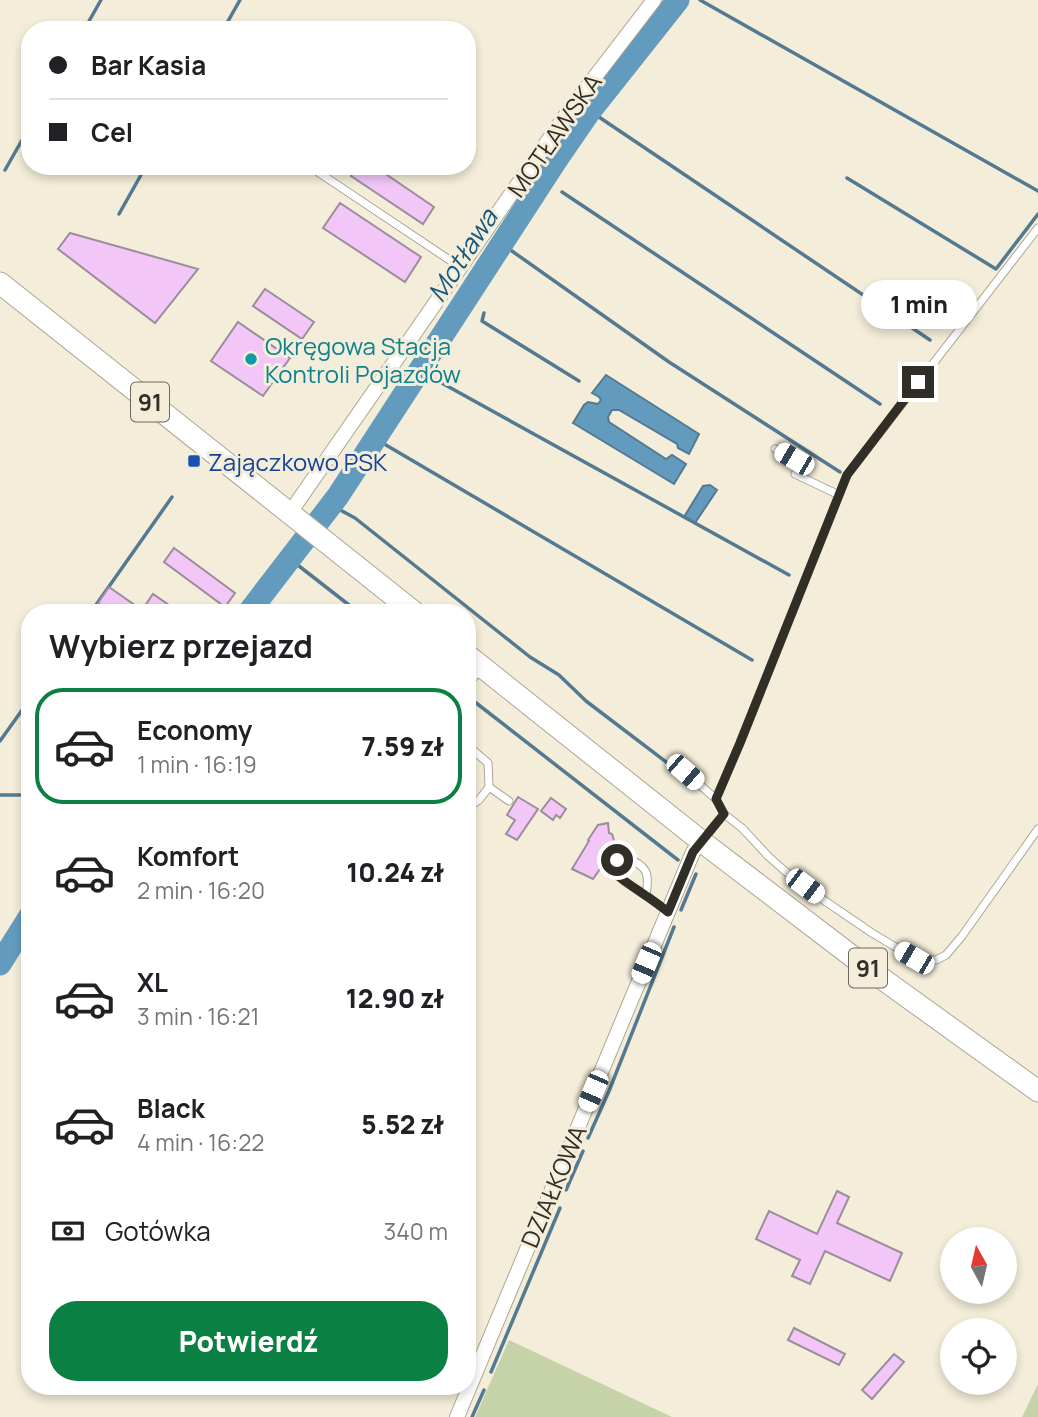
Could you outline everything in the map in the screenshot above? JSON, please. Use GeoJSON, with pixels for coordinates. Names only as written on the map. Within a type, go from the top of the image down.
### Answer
{"type":"FeatureCollection","features":[{"type":"Feature","properties":{"kind":"main road","name":"91"},"geometry":{"type":"LineString","coordinates":[[0,283],[404,604]]}},
{"type":"Feature","properties":{"kind":"main road","name":"91"},"geometry":{"type":"LineString","coordinates":[[476,662],[701,841],[870,970],[1038,1091]]}},
{"type":"Feature","properties":{"kind":"street","name":"MOTŁAWSKA"},"geometry":{"type":"LineString","coordinates":[[294,517],[568,112],[654,0]]}},
{"type":"Feature","properties":{"kind":"street","name":"DZIAŁKOWA"},"geometry":{"type":"LineString","coordinates":[[476,1372],[693,852],[701,841]]}},
{"type":"Feature","properties":{"kind":"street","name":"DZIAŁKOWA"},"geometry":{"type":"LineString","coordinates":[[457,1417],[466,1395]]}},
{"type":"Feature","properties":{"kind":"lane"},"geometry":{"type":"LineString","coordinates":[[322,175],[461,268]]}},
{"type":"Feature","properties":{"kind":"lane"},"geometry":{"type":"LineString","coordinates":[[716,799],[847,475],[1038,228]]}},
{"type":"Feature","properties":{"kind":"lane"},"geometry":{"type":"LineString","coordinates":[[775,449],[794,459],[792,464],[799,467],[795,474],[839,495]]}},
{"type":"Feature","properties":{"kind":"lane"},"geometry":{"type":"LineString","coordinates":[[476,753],[488,763],[488,788],[476,802]]}},
{"type":"Feature","properties":{"kind":"lane"},"geometry":{"type":"LineString","coordinates":[[685,772],[716,799],[724,814],[786,872],[872,933],[914,958],[925,960],[936,960],[946,955],[1038,829]]}},
{"type":"Feature","properties":{"kind":"lane"},"geometry":{"type":"LineString","coordinates":[[488,788],[509,801]]}},
{"type":"Feature","properties":{"kind":"lane"},"geometry":{"type":"LineString","coordinates":[[701,841],[724,814]]}},
{"type":"Feature","properties":{"kind":"lane"},"geometry":{"type":"LineString","coordinates":[[646,895],[649,880],[642,865],[626,857],[617,860],[612,871],[668,912]]}},
{"type":"Feature","properties":{"kind":"green space"},"geometry":{"type":"Polygon","coordinates":[[[509,1340],[672,1417],[475,1417],[509,1340]]]}},
{"type":"Feature","properties":{"kind":"green space"},"geometry":{"type":"Polygon","coordinates":[[[1038,1384],[1038,1417],[1022,1417],[1038,1384]]]}},
{"type":"Feature","properties":{"kind":"water"},"geometry":{"type":"Polygon","coordinates":[[[606,375],[699,434],[689,454],[619,410],[612,410],[608,417],[609,422],[666,459],[672,455],[686,464],[674,484],[573,423],[584,405],[588,402],[598,404],[601,400],[592,393],[606,375]]]}},
{"type":"Feature","properties":{"kind":"water"},"geometry":{"type":"Polygon","coordinates":[[[710,485],[717,490],[695,523],[684,517],[703,486],[710,485]]]}},
{"type":"Feature","properties":{"kind":"building"},"geometry":{"type":"Polygon","coordinates":[[[387,175],[434,207],[423,224],[351,176],[387,175]]]}},
{"type":"Feature","properties":{"kind":"building"},"geometry":{"type":"Polygon","coordinates":[[[340,203],[421,257],[405,282],[323,228],[340,203]]]}},
{"type":"Feature","properties":{"kind":"building"},"geometry":{"type":"Polygon","coordinates":[[[70,233],[198,269],[155,323],[58,249],[70,233]]]}},
{"type":"Feature","properties":{"kind":"building"},"geometry":{"type":"Polygon","coordinates":[[[265,289],[314,322],[302,339],[253,306],[265,289]]]}},
{"type":"Feature","properties":{"kind":"building","name":"Okręgowa Stacja Kontroli Pojazdów"},"geometry":{"type":"Polygon","coordinates":[[[238,322],[290,358],[263,396],[211,361],[238,322]]]}},
{"type":"Feature","properties":{"kind":"building"},"geometry":{"type":"Polygon","coordinates":[[[174,548],[235,593],[227,604],[221,604],[164,562],[174,548]]]}},
{"type":"Feature","properties":{"kind":"building"},"geometry":{"type":"Polygon","coordinates":[[[109,587],[133,604],[99,604],[109,587]]]}},
{"type":"Feature","properties":{"kind":"building"},"geometry":{"type":"Polygon","coordinates":[[[153,594],[167,604],[146,604],[153,594]]]}},
{"type":"Feature","properties":{"kind":"building"},"geometry":{"type":"Polygon","coordinates":[[[518,797],[538,809],[517,840],[506,834],[515,820],[507,815],[518,797]]]}},
{"type":"Feature","properties":{"kind":"building"},"geometry":{"type":"Polygon","coordinates":[[[551,798],[566,809],[560,818],[556,815],[553,820],[541,811],[551,798]]]}},
{"type":"Feature","properties":{"kind":"building"},"geometry":{"type":"Polygon","coordinates":[[[608,823],[609,833],[612,834],[618,853],[609,856],[593,879],[572,869],[598,825],[608,823]]]}},
{"type":"Feature","properties":{"kind":"building"},"geometry":{"type":"Polygon","coordinates":[[[837,1191],[849,1197],[837,1223],[902,1253],[890,1281],[825,1251],[810,1284],[792,1276],[800,1260],[756,1239],[769,1211],[817,1234],[837,1191]]]}},
{"type":"Feature","properties":{"kind":"building"},"geometry":{"type":"Polygon","coordinates":[[[794,1328],[845,1354],[839,1365],[788,1340],[794,1328]]]}},
{"type":"Feature","properties":{"kind":"building"},"geometry":{"type":"Polygon","coordinates":[[[894,1354],[904,1362],[872,1399],[862,1390],[894,1354]]]}},
{"type":"Feature","properties":{"kind":"waterway"},"geometry":{"type":"LineString","coordinates":[[89,21],[101,0]]}},
{"type":"Feature","properties":{"kind":"waterway"},"geometry":{"type":"LineString","coordinates":[[228,21],[240,0]]}},
{"type":"Feature","properties":{"kind":"waterway","name":"Motława"},"geometry":{"type":"LineString","coordinates":[[255,604],[338,496],[590,111],[678,0]]}},
{"type":"Feature","properties":{"kind":"waterway"},"geometry":{"type":"LineString","coordinates":[[700,0],[1038,191]]}},
{"type":"Feature","properties":{"kind":"waterway"},"geometry":{"type":"LineString","coordinates":[[590,111],[930,340]]}},
{"type":"Feature","properties":{"kind":"waterway"},"geometry":{"type":"LineString","coordinates":[[5,170],[21,142]]}},
{"type":"Feature","properties":{"kind":"waterway"},"geometry":{"type":"LineString","coordinates":[[119,214],[141,175]]}},
{"type":"Feature","properties":{"kind":"waterway"},"geometry":{"type":"LineString","coordinates":[[847,178],[996,269],[1038,214]]}},
{"type":"Feature","properties":{"kind":"waterway"},"geometry":{"type":"LineString","coordinates":[[562,192],[880,404]]}},
{"type":"Feature","properties":{"kind":"waterway"},"geometry":{"type":"LineString","coordinates":[[502,244],[669,362],[840,472]]}},
{"type":"Feature","properties":{"kind":"waterway"},"geometry":{"type":"LineString","coordinates":[[484,313],[482,321],[579,381]]}},
{"type":"Feature","properties":{"kind":"waterway"},"geometry":{"type":"LineString","coordinates":[[420,371],[789,575]]}},
{"type":"Feature","properties":{"kind":"waterway"},"geometry":{"type":"LineString","coordinates":[[374,438],[752,660]]}},
{"type":"Feature","properties":{"kind":"waterway"},"geometry":{"type":"LineString","coordinates":[[97,604],[172,497]]}},
{"type":"Feature","properties":{"kind":"waterway"},"geometry":{"type":"LineString","coordinates":[[331,505],[355,518],[463,604]]}},
{"type":"Feature","properties":{"kind":"waterway"},"geometry":{"type":"LineString","coordinates":[[290,559],[348,604]]}},
{"type":"Feature","properties":{"kind":"waterway"},"geometry":{"type":"LineString","coordinates":[[476,614],[530,657],[559,675],[586,701],[678,771]]}},
{"type":"Feature","properties":{"kind":"waterway"},"geometry":{"type":"LineString","coordinates":[[476,703],[678,860]]}},
{"type":"Feature","properties":{"kind":"waterway"},"geometry":{"type":"LineString","coordinates":[[0,741],[21,712]]}},
{"type":"Feature","properties":{"kind":"waterway"},"geometry":{"type":"LineString","coordinates":[[0,795],[21,795]]}},
{"type":"Feature","properties":{"kind":"waterway"},"geometry":{"type":"LineString","coordinates":[[681,910],[696,874]]}},
{"type":"Feature","properties":{"kind":"waterway"},"geometry":{"type":"LineString","coordinates":[[588,1138],[674,927]]}},
{"type":"Feature","properties":{"kind":"waterway","name":"Motława"},"geometry":{"type":"LineString","coordinates":[[0,964],[21,930]]}},
{"type":"Feature","properties":{"kind":"waterway"},"geometry":{"type":"LineString","coordinates":[[566,1190],[583,1151]]}},
{"type":"Feature","properties":{"kind":"waterway"},"geometry":{"type":"LineString","coordinates":[[491,1372],[560,1208]]}},
{"type":"Feature","properties":{"kind":"waterway"},"geometry":{"type":"LineString","coordinates":[[472,1417],[484,1390]]}},
{"type":"Feature","properties":{"kind":"place","name":"Okręgowa Stacja Kontroli Pojazdów"},"geometry":{"type":"Point","coordinates":[251,359]}},
{"type":"Feature","properties":{"kind":"place","name":"Zajączkowo PSK"},"geometry":{"type":"Point","coordinates":[194,461]}},
{"type":"Feature","properties":{"kind":"route"},"geometry":{"type":"LineString","coordinates":[[617,860],[612,871],[668,912],[693,852],[724,814],[716,799],[847,475],[918,382]]}}]}
